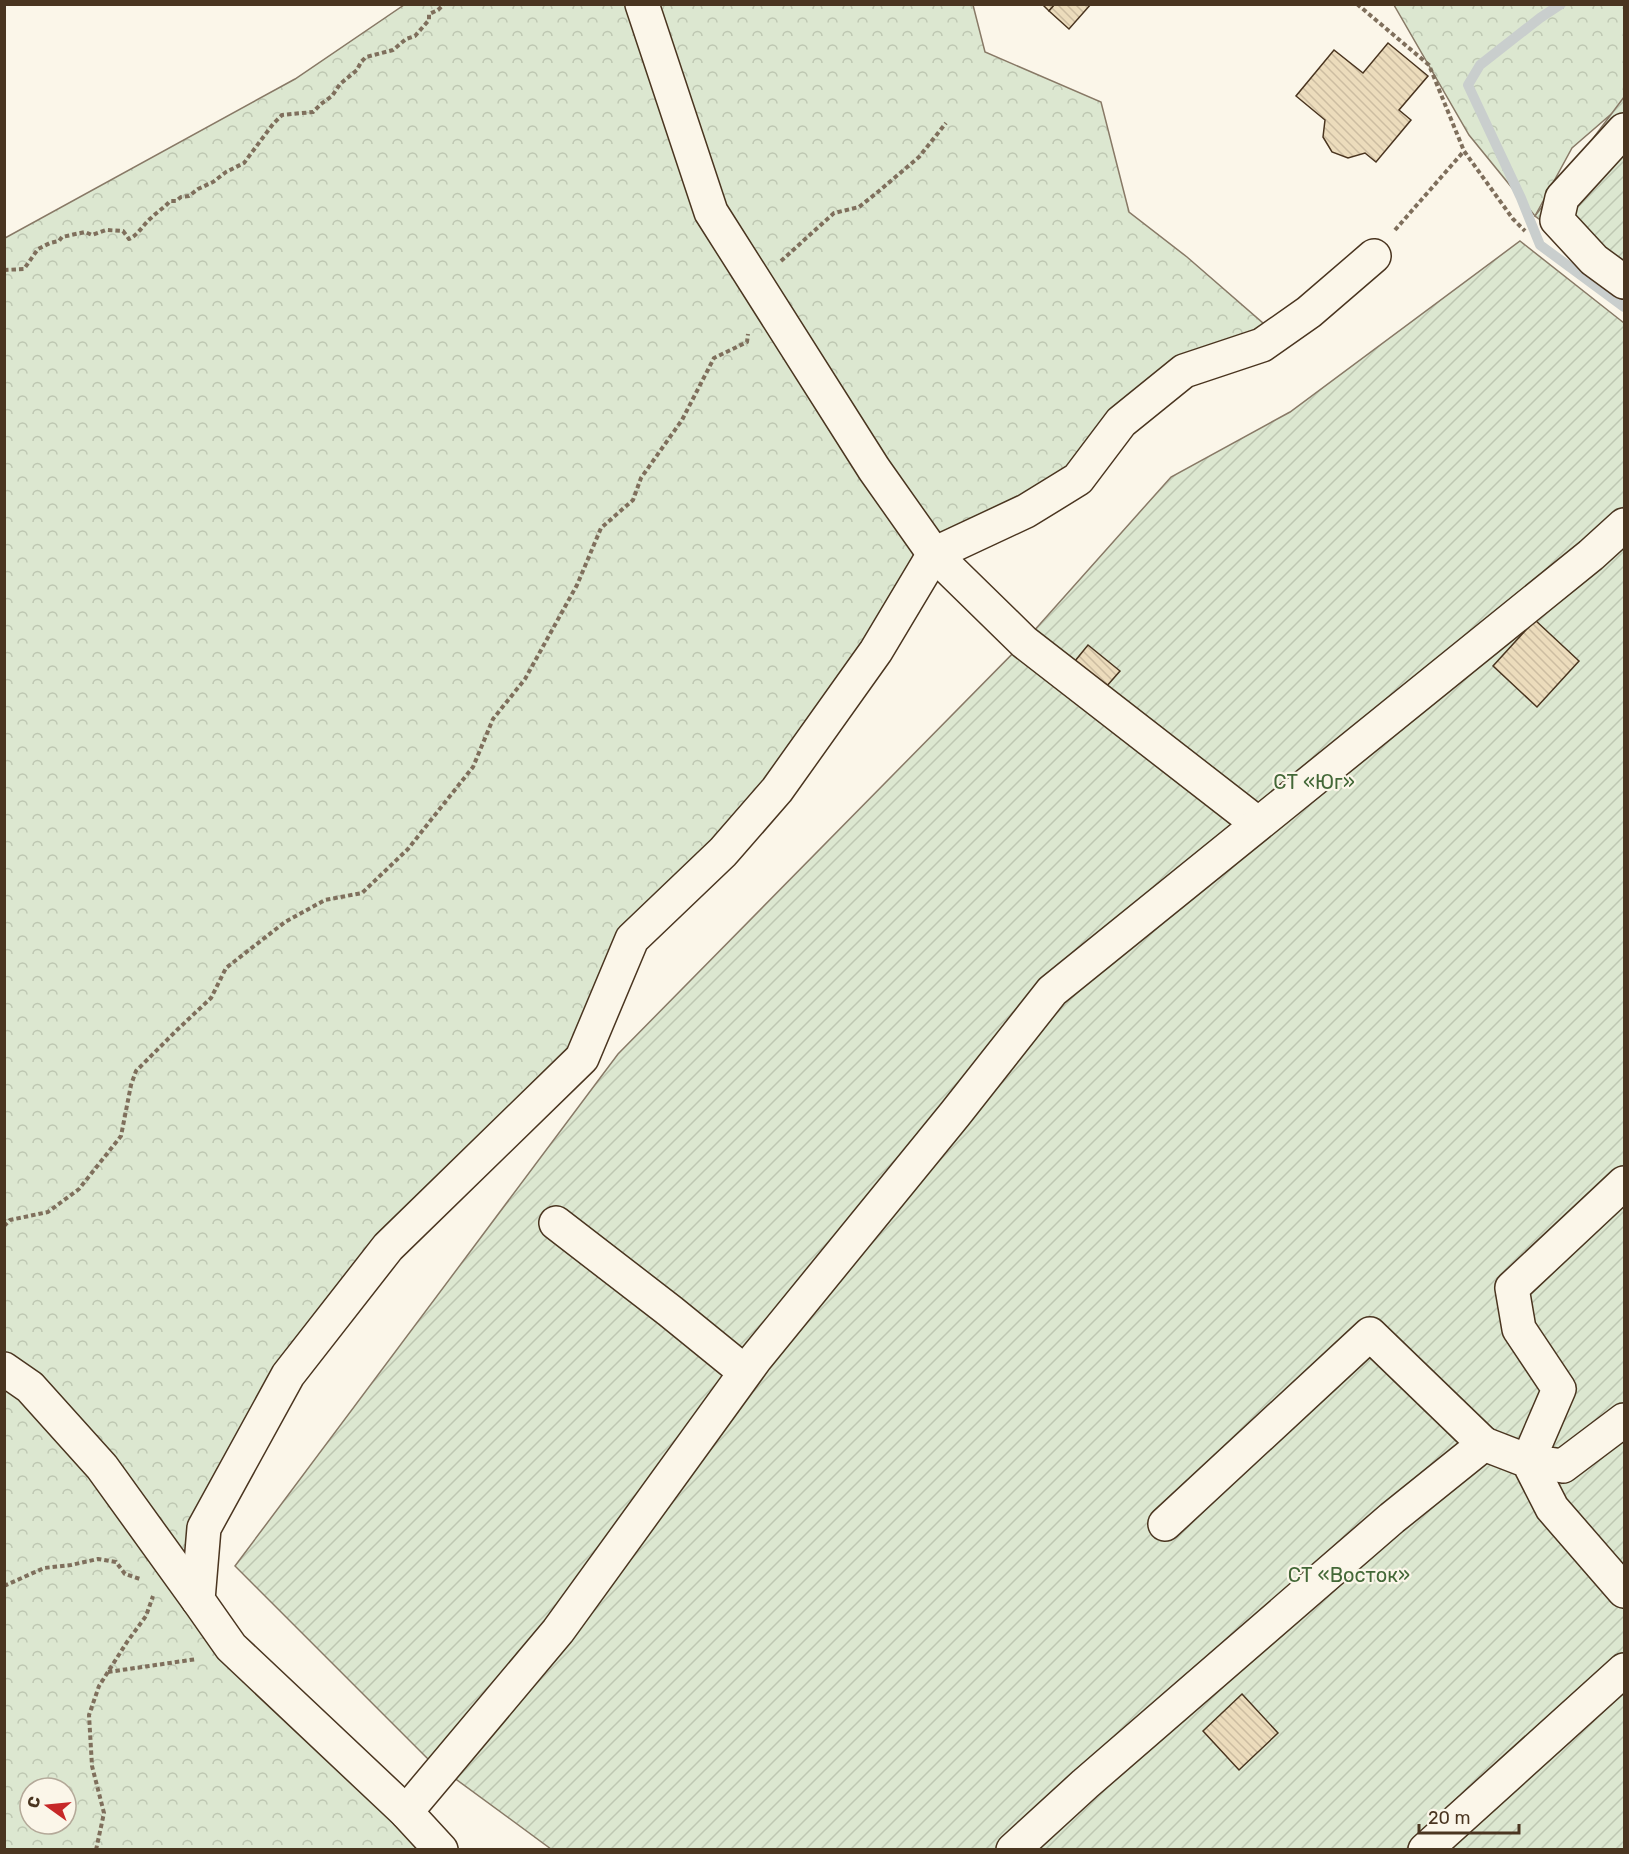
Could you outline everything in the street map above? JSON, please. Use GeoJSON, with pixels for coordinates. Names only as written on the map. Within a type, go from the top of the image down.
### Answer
{"type":"FeatureCollection","features":[{"type":"Feature","properties":{"kind":"lane"},"geometry":{"type":"LineString","coordinates":[[642,4],[711,212],[874,469],[934,554],[1033,649],[1257,823]]}},
{"type":"Feature","properties":{"kind":"lane"},"geometry":{"type":"LineString","coordinates":[[1624,130],[1562,198],[1557,220],[1594,260],[1624,282]]}},
{"type":"Feature","properties":{"kind":"lane"},"geometry":{"type":"LineString","coordinates":[[198,1600],[204,1528],[288,1375],[388,1247],[582,1058],[632,939],[723,852],[777,790],[876,651],[934,554],[1026,511],[1077,479],[1121,422],[1184,372],[1262,345],[1309,312],[1374,256]]}},
{"type":"Feature","properties":{"kind":"lane"},"geometry":{"type":"LineString","coordinates":[[406,1812],[558,1631],[745,1372],[1052,991],[1591,555],[1624,525]]}},
{"type":"Feature","properties":{"kind":"lane"},"geometry":{"type":"LineString","coordinates":[[1624,1183],[1512,1288],[1519,1329],[1559,1389],[1528,1461],[1552,1509],[1624,1591]]}},
{"type":"Feature","properties":{"kind":"lane"},"geometry":{"type":"LineString","coordinates":[[556,1223],[745,1372]]}},
{"type":"Feature","properties":{"kind":"lane"},"geometry":{"type":"LineString","coordinates":[[1165,1524],[1370,1334],[1484,1444],[1528,1461],[1563,1466],[1624,1420]]}},
{"type":"Feature","properties":{"kind":"lane"},"geometry":{"type":"LineString","coordinates":[[4,1369],[30,1387],[102,1467],[231,1647],[406,1812],[441,1850]]}},
{"type":"Feature","properties":{"kind":"lane"},"geometry":{"type":"LineString","coordinates":[[1013,1850],[1085,1784],[1392,1518],[1484,1444]]}},
{"type":"Feature","properties":{"kind":"lane"},"geometry":{"type":"LineString","coordinates":[[1425,1850],[1624,1670]]}},
{"type":"Feature","properties":{"kind":"path"},"geometry":{"type":"LineString","coordinates":[[4,270],[24,269],[38,249],[59,241],[62,237],[85,232],[92,235],[106,230],[123,231],[129,239],[134,237],[170,201],[189,196],[244,163],[282,115],[313,112],[332,96],[340,84],[357,70],[366,57],[393,50],[406,39],[415,36],[429,20],[429,14],[444,4]]}},
{"type":"Feature","properties":{"kind":"path"},"geometry":{"type":"LineString","coordinates":[[1357,4],[1429,65],[1464,151],[1513,219],[1526,232]]}},
{"type":"Feature","properties":{"kind":"path"},"geometry":{"type":"LineString","coordinates":[[4,1226],[9,1220],[48,1212],[79,1189],[121,1136],[136,1071],[211,998],[226,968],[285,922],[325,900],[362,893],[408,849],[473,767],[493,719],[525,679],[577,585],[601,528],[633,500],[641,478],[682,420],[714,358],[747,342],[759,286],[781,261],[834,213],[859,207],[919,157],[946,123]]}},
{"type":"Feature","properties":{"kind":"path"},"geometry":{"type":"LineString","coordinates":[[1374,256],[1408,212],[1464,151]]}},
{"type":"Feature","properties":{"kind":"path"},"geometry":{"type":"LineString","coordinates":[[4,1586],[44,1568],[71,1566],[98,1559],[116,1562],[125,1574],[148,1581]]}},
{"type":"Feature","properties":{"kind":"path"},"geometry":{"type":"LineString","coordinates":[[96,1850],[104,1813],[92,1766],[89,1715],[99,1686],[126,1642],[146,1616],[156,1588]]}},
{"type":"Feature","properties":{"kind":"path"},"geometry":{"type":"LineString","coordinates":[[108,1672],[213,1656],[231,1647]]}},
{"type":"Feature","properties":{"kind":"green space"},"geometry":{"type":"Polygon","coordinates":[[[404,5],[973,5],[985,52],[1101,102],[1129,212],[1187,257],[1264,324],[1141,397],[1078,479],[934,554],[876,651],[632,939],[582,1058],[388,1247],[204,1528],[198,1600],[441,1849],[5,1850],[5,238],[295,79],[404,5]]]}},
{"type":"Feature","properties":{"kind":"green space"},"geometry":{"type":"Polygon","coordinates":[[[1394,5],[1624,5],[1624,103],[1572,148],[1535,216],[1469,135],[1394,5]]]}},
{"type":"Feature","properties":{"kind":"green space"},"geometry":{"type":"Polygon","coordinates":[[[1624,97],[1624,282],[1535,216],[1624,97]]]}},
{"type":"Feature","properties":{"kind":"green space","name":"СТ «Юг»"},"geometry":{"type":"Polygon","coordinates":[[[1520,241],[1624,323],[1624,1849],[551,1849],[427,1758],[235,1566],[618,1054],[1024,642],[1171,477],[1290,412],[1520,241]]]}},
{"type":"Feature","properties":{"kind":"building"},"geometry":{"type":"Polygon","coordinates":[[[1042,4],[1055,4],[1049,11],[1042,4]]]}},
{"type":"Feature","properties":{"kind":"building"},"geometry":{"type":"Polygon","coordinates":[[[1055,4],[1091,4],[1069,29],[1049,11],[1055,4]]]}},
{"type":"Feature","properties":{"kind":"building"},"geometry":{"type":"Polygon","coordinates":[[[1388,43],[1428,76],[1399,110],[1411,120],[1376,162],[1365,153],[1348,158],[1332,152],[1323,137],[1325,120],[1296,96],[1334,50],[1363,73],[1388,43]]]}},
{"type":"Feature","properties":{"kind":"building"},"geometry":{"type":"Polygon","coordinates":[[[1535,620],[1579,661],[1537,707],[1493,666],[1535,620]]]}},
{"type":"Feature","properties":{"kind":"building"},"geometry":{"type":"Polygon","coordinates":[[[1088,645],[1120,671],[1106,687],[1075,661],[1088,645]]]}},
{"type":"Feature","properties":{"kind":"building"},"geometry":{"type":"Polygon","coordinates":[[[1242,1694],[1278,1733],[1239,1770],[1203,1731],[1242,1694]]]}},
{"type":"Feature","properties":{"kind":"waterway"},"geometry":{"type":"LineString","coordinates":[[1561,4],[1480,65],[1468,85],[1521,198],[1540,245],[1624,307]]}},
{"type":"Feature","properties":{"kind":"park label","name":"СТ «Восток»"},"geometry":{"type":"Point","coordinates":[1349,1575]}}]}
